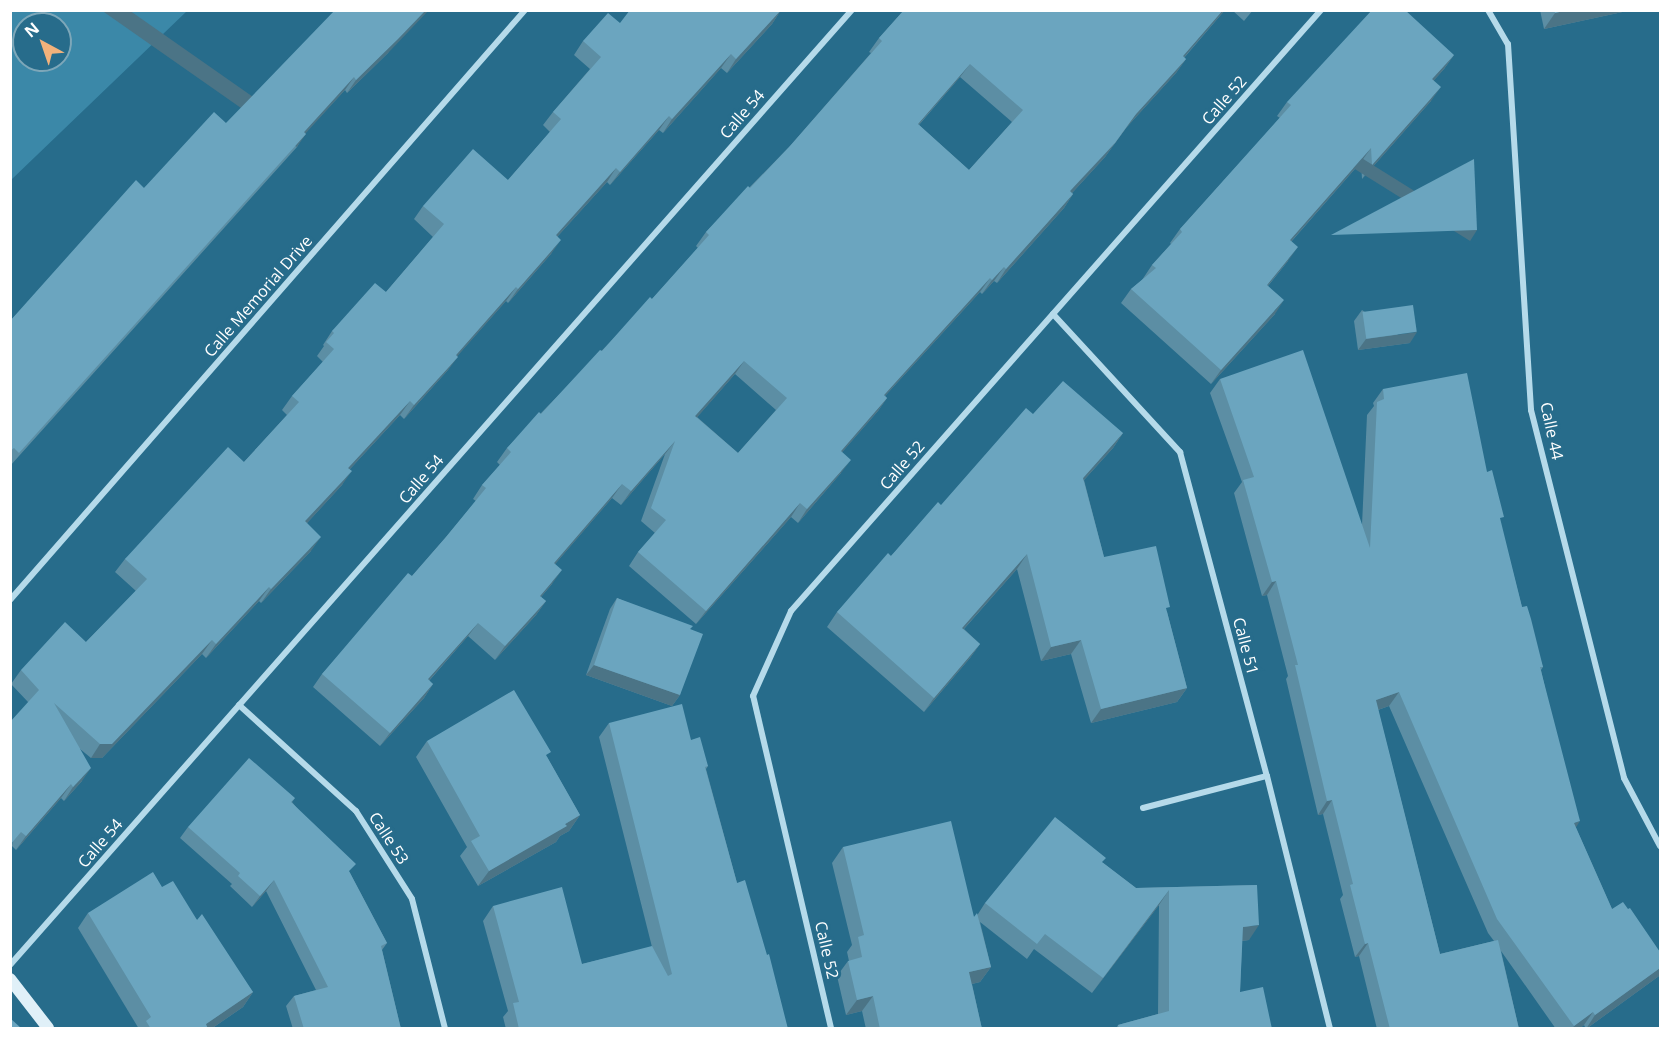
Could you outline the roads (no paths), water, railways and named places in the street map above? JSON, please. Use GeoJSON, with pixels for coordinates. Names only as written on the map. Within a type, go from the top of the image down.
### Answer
{"type":"FeatureCollection","features":[{"type":"Feature","properties":{"kind":"street","name":"Calle Memorial Drive"},"geometry":{"type":"LineString","coordinates":[[10,600],[525,10]]}},
{"type":"Feature","properties":{"kind":"street","name":"Calle 54"},"geometry":{"type":"LineString","coordinates":[[10,965],[852,10]]}},
{"type":"Feature","properties":{"kind":"street","name":"Calle 52"},"geometry":{"type":"LineString","coordinates":[[831,1029],[753,696],[791,611],[1321,10]]}},
{"type":"Feature","properties":{"kind":"street","name":"Calle 44"},"geometry":{"type":"LineString","coordinates":[[1488,10],[1508,44],[1531,410],[1624,778],[1660,846]]}},
{"type":"Feature","properties":{"kind":"street","name":"Calle 51"},"geometry":{"type":"LineString","coordinates":[[1053,314],[1180,452],[1267,777],[1330,1029]]}},
{"type":"Feature","properties":{"kind":"street","name":"Calle 53"},"geometry":{"type":"LineString","coordinates":[[239,705],[356,811],[411,899],[445,1029]]}},
{"type":"Feature","properties":{"kind":"street"},"geometry":{"type":"LineString","coordinates":[[1143,808],[1267,777]]}},
{"type":"Feature","properties":{"kind":"street"},"geometry":{"type":"LineString","coordinates":[[10,979],[48,1029]]}}]}
